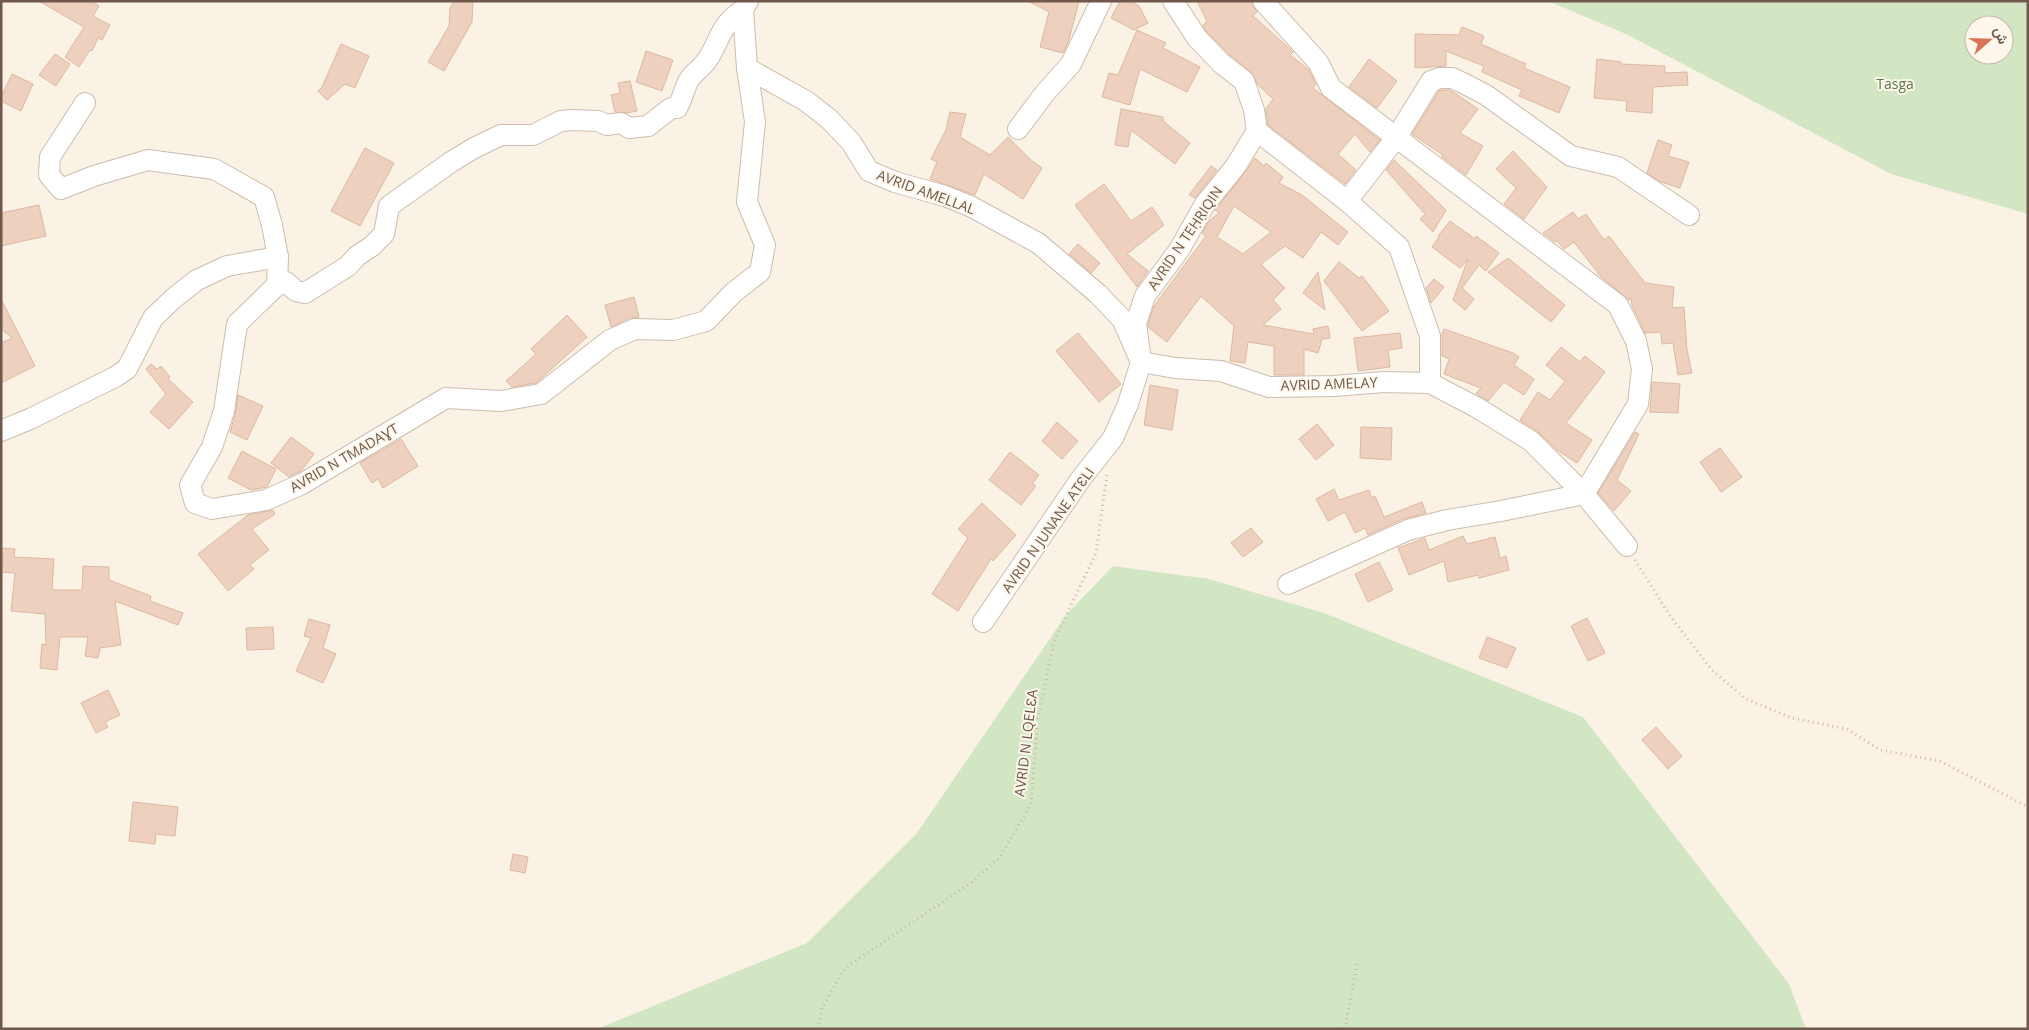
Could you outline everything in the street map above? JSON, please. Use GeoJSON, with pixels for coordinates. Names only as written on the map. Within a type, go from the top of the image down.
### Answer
{"type":"FeatureCollection","features":[{"type":"Feature","properties":{"kind":"street"},"geometry":{"type":"LineString","coordinates":[[1018,129],[1044,93],[1071,64],[1101,1]]}},
{"type":"Feature","properties":{"kind":"street"},"geometry":{"type":"LineString","coordinates":[[1173,1],[1197,38],[1221,63],[1244,81],[1254,110],[1257,131],[1347,201],[1399,247],[1430,336],[1430,383],[1476,406],[1531,441],[1584,494],[1626,546]]}},
{"type":"Feature","properties":{"kind":"street"},"geometry":{"type":"LineString","coordinates":[[1263,1],[1318,62],[1331,88],[1618,306],[1636,341],[1642,369],[1638,404],[1584,494],[1447,520],[1408,530],[1288,584]]}},
{"type":"Feature","properties":{"kind":"street"},"geometry":{"type":"LineString","coordinates":[[85,103],[50,157],[49,175],[61,189],[94,176],[148,160],[214,168],[264,197],[278,257],[277,285],[286,282],[296,291],[306,293],[348,266],[384,234],[389,206],[474,148],[501,135],[533,135],[561,121],[598,121],[607,126],[621,123],[629,128],[648,126],[671,108],[677,108],[683,99],[689,80],[707,59],[719,35],[731,18],[745,5]]}},
{"type":"Feature","properties":{"kind":"street","name":"AVRID N TMADAƔT"},"geometry":{"type":"LineString","coordinates":[[277,285],[237,324],[224,411],[212,447],[190,485],[195,503],[212,509],[266,500],[302,484],[446,398],[501,401],[541,394],[610,340],[635,329],[673,330],[706,321],[734,292],[760,272],[765,244],[747,202],[755,122],[747,68],[745,5]]}},
{"type":"Feature","properties":{"kind":"street","name":"AVRID AMELLAL"},"geometry":{"type":"LineString","coordinates":[[747,68],[806,101],[829,119],[851,142],[869,171],[895,182],[945,196],[970,206],[1038,243],[1098,294],[1122,319],[1141,362]]}},
{"type":"Feature","properties":{"kind":"street"},"geometry":{"type":"LineString","coordinates":[[1347,201],[1396,138],[1431,81],[1440,78],[1452,78],[1486,95],[1572,156],[1618,167],[1689,215]]}},
{"type":"Feature","properties":{"kind":"street","name":"AVRID N TEḤṚIQIN"},"geometry":{"type":"LineString","coordinates":[[1113,438],[1128,404],[1141,362],[1136,323],[1145,296],[1179,250],[1205,204],[1235,167],[1257,131]]}},
{"type":"Feature","properties":{"kind":"street"},"geometry":{"type":"LineString","coordinates":[[1,431],[32,418],[127,369],[153,318],[197,280],[227,266],[278,257]]}},
{"type":"Feature","properties":{"kind":"street","name":"AVRID AMELAY"},"geometry":{"type":"LineString","coordinates":[[1141,362],[1175,368],[1221,371],[1269,386],[1334,386],[1384,382],[1430,383]]}},
{"type":"Feature","properties":{"kind":"street","name":"AVRID N JUNANE ATƐLI"},"geometry":{"type":"LineString","coordinates":[[983,622],[1080,480],[1113,438]]}},
{"type":"Feature","properties":{"kind":"path","name":"AVRID N LQELƐA"},"geometry":{"type":"LineString","coordinates":[[818,1029],[822,1008],[845,968],[972,882],[1000,857],[1031,804],[1038,719],[1054,641],[1096,553],[1109,466]]}},
{"type":"Feature","properties":{"kind":"path"},"geometry":{"type":"LineString","coordinates":[[1626,546],[1670,616],[1712,670],[1746,700],[1792,718],[1847,729],[1880,750],[1940,761],[2028,807]]}},
{"type":"Feature","properties":{"kind":"path"},"geometry":{"type":"LineString","coordinates":[[1345,1029],[1358,964]]}},
{"type":"Feature","properties":{"kind":"green space","name":"Tasga"},"geometry":{"type":"Polygon","coordinates":[[[1548,1],[2028,1],[2028,214],[1891,174],[1626,34],[1548,1]]]}},
{"type":"Feature","properties":{"kind":"green space"},"geometry":{"type":"Polygon","coordinates":[[[1113,566],[1209,579],[1324,613],[1583,717],[1789,984],[1806,1029],[597,1029],[807,943],[917,833],[1066,615],[1113,566]]]}},
{"type":"Feature","properties":{"kind":"building"},"geometry":{"type":"Polygon","coordinates":[[[39,1],[91,1],[99,6],[93,16],[110,25],[102,40],[98,38],[92,51],[90,50],[79,67],[65,57],[84,27],[39,1]]]}},
{"type":"Feature","properties":{"kind":"building"},"geometry":{"type":"Polygon","coordinates":[[[454,1],[473,1],[472,22],[444,71],[428,62],[449,26],[450,8],[454,1]]]}},
{"type":"Feature","properties":{"kind":"building"},"geometry":{"type":"Polygon","coordinates":[[[1028,1],[1079,1],[1068,43],[1063,53],[1040,47],[1049,12],[1028,1]]]}},
{"type":"Feature","properties":{"kind":"building"},"geometry":{"type":"Polygon","coordinates":[[[1120,1],[1130,1],[1139,6],[1148,23],[1134,30],[1111,18],[1120,1]]]}},
{"type":"Feature","properties":{"kind":"building"},"geometry":{"type":"Polygon","coordinates":[[[1197,1],[1250,1],[1257,12],[1253,16],[1293,52],[1290,55],[1308,69],[1316,84],[1313,88],[1380,140],[1370,152],[1355,134],[1338,154],[1356,170],[1345,184],[1268,125],[1266,109],[1273,99],[1258,85],[1251,72],[1229,54],[1206,31],[1203,25],[1207,21],[1197,1]]]}},
{"type":"Feature","properties":{"kind":"building"},"geometry":{"type":"Polygon","coordinates":[[[1462,27],[1484,36],[1481,44],[1526,64],[1524,68],[1570,87],[1559,113],[1519,96],[1522,90],[1482,72],[1484,66],[1446,51],[1446,66],[1415,68],[1415,34],[1459,35],[1462,27]]]}},
{"type":"Feature","properties":{"kind":"building"},"geometry":{"type":"Polygon","coordinates":[[[1137,30],[1166,43],[1163,48],[1200,67],[1187,92],[1140,69],[1130,105],[1102,97],[1109,73],[1118,75],[1137,30]]]}},
{"type":"Feature","properties":{"kind":"building"},"geometry":{"type":"Polygon","coordinates":[[[341,44],[369,56],[355,88],[345,84],[327,100],[318,91],[322,87],[341,44]]]}},
{"type":"Feature","properties":{"kind":"building"},"geometry":{"type":"Polygon","coordinates":[[[646,51],[673,60],[662,91],[636,82],[646,51]]]}},
{"type":"Feature","properties":{"kind":"building"},"geometry":{"type":"Polygon","coordinates":[[[55,54],[70,64],[56,86],[39,75],[55,54]]]}},
{"type":"Feature","properties":{"kind":"building"},"geometry":{"type":"Polygon","coordinates":[[[1369,59],[1397,81],[1377,108],[1349,87],[1369,59]]]}},
{"type":"Feature","properties":{"kind":"building"},"geometry":{"type":"Polygon","coordinates":[[[1597,59],[1621,62],[1621,64],[1665,66],[1665,73],[1687,72],[1688,85],[1653,87],[1652,113],[1626,111],[1627,101],[1594,98],[1597,59]]]}},
{"type":"Feature","properties":{"kind":"building"},"geometry":{"type":"Polygon","coordinates":[[[12,74],[33,84],[21,111],[1,101],[1,97],[12,74]]]}},
{"type":"Feature","properties":{"kind":"building"},"geometry":{"type":"Polygon","coordinates":[[[630,81],[637,111],[627,113],[615,112],[611,95],[620,93],[618,83],[630,81]]]}},
{"type":"Feature","properties":{"kind":"building"},"geometry":{"type":"Polygon","coordinates":[[[1449,90],[1455,93],[1478,109],[1460,133],[1483,146],[1466,175],[1442,157],[1443,155],[1412,134],[1439,91],[1449,90]]]}},
{"type":"Feature","properties":{"kind":"building"},"geometry":{"type":"Polygon","coordinates":[[[1121,109],[1163,117],[1163,121],[1190,143],[1175,164],[1131,130],[1128,147],[1115,145],[1121,109]]]}},
{"type":"Feature","properties":{"kind":"building"},"geometry":{"type":"Polygon","coordinates":[[[950,112],[966,114],[960,137],[990,155],[1008,137],[1032,161],[1042,168],[1023,199],[984,174],[975,195],[930,179],[937,162],[931,159],[946,130],[950,112]]]}},
{"type":"Feature","properties":{"kind":"building"},"geometry":{"type":"Polygon","coordinates":[[[1658,140],[1672,145],[1668,156],[1689,162],[1680,188],[1661,182],[1647,173],[1658,140]]]}},
{"type":"Feature","properties":{"kind":"building"},"geometry":{"type":"Polygon","coordinates":[[[365,148],[394,163],[360,226],[331,211],[365,148]]]}},
{"type":"Feature","properties":{"kind":"building"},"geometry":{"type":"Polygon","coordinates":[[[1513,151],[1547,187],[1524,219],[1504,204],[1516,188],[1496,169],[1513,151]]]}},
{"type":"Feature","properties":{"kind":"building"},"geometry":{"type":"Polygon","coordinates":[[[1255,158],[1264,166],[1266,163],[1283,177],[1279,183],[1302,195],[1348,232],[1338,245],[1321,232],[1303,258],[1285,246],[1261,264],[1285,288],[1273,300],[1281,309],[1263,325],[1314,334],[1313,329],[1328,326],[1330,338],[1322,339],[1318,353],[1304,349],[1304,375],[1274,375],[1274,346],[1248,342],[1245,363],[1230,361],[1234,326],[1201,296],[1167,342],[1149,328],[1148,324],[1154,306],[1206,236],[1202,233],[1209,221],[1219,213],[1215,210],[1255,158]],[[1234,206],[1217,237],[1243,254],[1271,232],[1234,206]]]}},
{"type":"Feature","properties":{"kind":"building"},"geometry":{"type":"Polygon","coordinates":[[[1394,160],[1446,210],[1433,232],[1420,219],[1425,214],[1386,170],[1394,160]]]}},
{"type":"Feature","properties":{"kind":"building"},"geometry":{"type":"Polygon","coordinates":[[[1211,166],[1217,170],[1195,198],[1189,195],[1211,166]]]}},
{"type":"Feature","properties":{"kind":"building"},"geometry":{"type":"Polygon","coordinates":[[[1104,184],[1131,221],[1152,207],[1164,225],[1127,254],[1148,271],[1137,287],[1075,205],[1104,184]]]}},
{"type":"Feature","properties":{"kind":"building"},"geometry":{"type":"Polygon","coordinates":[[[39,205],[46,236],[1,246],[1,213],[39,205]]]}},
{"type":"Feature","properties":{"kind":"building"},"geometry":{"type":"Polygon","coordinates":[[[1573,212],[1578,219],[1586,214],[1604,240],[1609,236],[1645,283],[1674,287],[1672,308],[1684,307],[1687,350],[1692,373],[1678,375],[1673,343],[1662,344],[1661,332],[1645,333],[1632,305],[1631,298],[1629,300],[1601,277],[1574,242],[1564,249],[1557,241],[1555,242],[1543,233],[1573,212]]]}},
{"type":"Feature","properties":{"kind":"building"},"geometry":{"type":"Polygon","coordinates":[[[1450,221],[1475,239],[1476,236],[1499,253],[1486,271],[1479,265],[1462,288],[1474,299],[1465,310],[1453,300],[1468,259],[1460,268],[1432,247],[1450,221]]]}},
{"type":"Feature","properties":{"kind":"building"},"geometry":{"type":"Polygon","coordinates":[[[1078,244],[1100,263],[1091,273],[1069,254],[1078,244]]]}},
{"type":"Feature","properties":{"kind":"building"},"geometry":{"type":"Polygon","coordinates":[[[1508,258],[1565,305],[1551,322],[1488,272],[1508,258]]]}},
{"type":"Feature","properties":{"kind":"building"},"geometry":{"type":"Polygon","coordinates":[[[1339,262],[1359,278],[1362,276],[1389,311],[1362,331],[1324,281],[1339,262]]]}},
{"type":"Feature","properties":{"kind":"building"},"geometry":{"type":"Polygon","coordinates":[[[1318,272],[1325,310],[1303,293],[1318,272]]]}},
{"type":"Feature","properties":{"kind":"building"},"geometry":{"type":"Polygon","coordinates":[[[1434,279],[1444,287],[1431,303],[1426,288],[1434,279]]]}},
{"type":"Feature","properties":{"kind":"building"},"geometry":{"type":"Polygon","coordinates":[[[634,297],[639,317],[630,318],[611,327],[605,305],[634,297]]]}},
{"type":"Feature","properties":{"kind":"building"},"geometry":{"type":"Polygon","coordinates":[[[1,299],[35,366],[1,383],[1,343],[12,338],[1,329],[1,299]]]}},
{"type":"Feature","properties":{"kind":"building"},"geometry":{"type":"Polygon","coordinates":[[[567,315],[587,337],[536,383],[512,387],[506,381],[536,354],[531,349],[567,315]]]}},
{"type":"Feature","properties":{"kind":"building"},"geometry":{"type":"Polygon","coordinates":[[[1444,329],[1513,353],[1519,357],[1514,365],[1534,379],[1524,395],[1504,382],[1488,401],[1476,393],[1481,388],[1444,374],[1449,359],[1442,356],[1442,334],[1444,329]]]}},
{"type":"Feature","properties":{"kind":"building"},"geometry":{"type":"Polygon","coordinates":[[[1078,333],[1121,384],[1099,402],[1056,351],[1078,333]]]}},
{"type":"Feature","properties":{"kind":"building"},"geometry":{"type":"Polygon","coordinates":[[[1400,333],[1402,348],[1388,350],[1390,367],[1358,371],[1354,338],[1400,333]]]}},
{"type":"Feature","properties":{"kind":"building"},"geometry":{"type":"Polygon","coordinates":[[[1561,347],[1580,362],[1585,356],[1605,372],[1566,423],[1592,440],[1577,463],[1557,450],[1537,431],[1520,420],[1538,392],[1550,400],[1565,381],[1546,365],[1561,347]]]}},
{"type":"Feature","properties":{"kind":"building"},"geometry":{"type":"Polygon","coordinates":[[[151,364],[157,369],[161,366],[170,377],[168,379],[193,402],[169,429],[150,412],[166,394],[146,369],[151,364]]]}},
{"type":"Feature","properties":{"kind":"building"},"geometry":{"type":"Polygon","coordinates":[[[1652,382],[1680,384],[1678,413],[1650,412],[1652,382]]]}},
{"type":"Feature","properties":{"kind":"building"},"geometry":{"type":"Polygon","coordinates":[[[1150,385],[1178,390],[1172,430],[1144,425],[1150,385]]]}},
{"type":"Feature","properties":{"kind":"building"},"geometry":{"type":"Polygon","coordinates":[[[238,395],[263,406],[247,440],[230,432],[238,395]]]}},
{"type":"Feature","properties":{"kind":"building"},"geometry":{"type":"Polygon","coordinates":[[[1057,422],[1078,441],[1062,459],[1042,441],[1057,422]]]}},
{"type":"Feature","properties":{"kind":"building"},"geometry":{"type":"Polygon","coordinates":[[[1317,424],[1334,445],[1316,460],[1299,439],[1317,424]]]}},
{"type":"Feature","properties":{"kind":"building"},"geometry":{"type":"Polygon","coordinates":[[[1361,427],[1392,428],[1391,460],[1360,458],[1361,427]]]}},
{"type":"Feature","properties":{"kind":"building"},"geometry":{"type":"Polygon","coordinates":[[[1635,432],[1639,434],[1617,480],[1631,491],[1614,511],[1598,493],[1635,432]]]}},
{"type":"Feature","properties":{"kind":"building"},"geometry":{"type":"Polygon","coordinates":[[[291,437],[314,454],[301,471],[289,477],[271,463],[291,437]]]}},
{"type":"Feature","properties":{"kind":"building"},"geometry":{"type":"Polygon","coordinates":[[[401,439],[418,466],[383,488],[378,479],[372,483],[360,463],[401,439]]]}},
{"type":"Feature","properties":{"kind":"building"},"geometry":{"type":"Polygon","coordinates":[[[1720,448],[1742,477],[1721,492],[1700,462],[1720,448]]]}},
{"type":"Feature","properties":{"kind":"building"},"geometry":{"type":"Polygon","coordinates":[[[242,451],[276,469],[267,487],[251,490],[228,478],[242,451]]]}},
{"type":"Feature","properties":{"kind":"building"},"geometry":{"type":"Polygon","coordinates":[[[1010,452],[1039,475],[1032,484],[1036,486],[1021,505],[989,480],[1010,452]]]}},
{"type":"Feature","properties":{"kind":"building"},"geometry":{"type":"Polygon","coordinates":[[[1334,489],[1339,500],[1369,490],[1372,498],[1375,496],[1384,517],[1422,502],[1426,513],[1403,519],[1368,535],[1365,528],[1355,533],[1345,512],[1328,521],[1316,499],[1334,489]]]}},
{"type":"Feature","properties":{"kind":"building"},"geometry":{"type":"Polygon","coordinates":[[[982,503],[1016,535],[993,561],[991,559],[958,611],[932,594],[968,538],[958,529],[982,503]]]}},
{"type":"Feature","properties":{"kind":"building"},"geometry":{"type":"Polygon","coordinates":[[[273,510],[275,514],[252,529],[269,550],[250,565],[254,569],[228,591],[198,554],[248,515],[273,510]]]}},
{"type":"Feature","properties":{"kind":"building"},"geometry":{"type":"Polygon","coordinates":[[[1251,528],[1263,542],[1243,557],[1231,543],[1251,528]]]}},
{"type":"Feature","properties":{"kind":"building"},"geometry":{"type":"Polygon","coordinates":[[[1463,536],[1467,544],[1495,537],[1500,558],[1506,556],[1509,570],[1479,578],[1478,575],[1448,582],[1444,561],[1409,575],[1398,548],[1425,538],[1429,550],[1463,536]]]}},
{"type":"Feature","properties":{"kind":"building"},"geometry":{"type":"Polygon","coordinates":[[[1,548],[15,549],[14,557],[54,559],[52,590],[82,590],[83,566],[109,567],[109,580],[151,596],[150,601],[183,613],[178,625],[115,601],[121,645],[100,648],[98,658],[85,656],[88,637],[60,637],[57,670],[40,668],[42,644],[46,645],[45,614],[11,611],[15,573],[1,572],[1,548]]]}},
{"type":"Feature","properties":{"kind":"building"},"geometry":{"type":"Polygon","coordinates":[[[1379,562],[1393,590],[1368,602],[1355,574],[1379,562]]]}},
{"type":"Feature","properties":{"kind":"building"},"geometry":{"type":"Polygon","coordinates":[[[1587,618],[1605,653],[1588,661],[1571,626],[1587,618]]]}},
{"type":"Feature","properties":{"kind":"building"},"geometry":{"type":"Polygon","coordinates":[[[309,619],[330,625],[323,648],[336,654],[323,683],[296,671],[311,638],[304,636],[309,619]]]}},
{"type":"Feature","properties":{"kind":"building"},"geometry":{"type":"Polygon","coordinates":[[[273,627],[274,649],[247,650],[246,628],[273,627]]]}},
{"type":"Feature","properties":{"kind":"building"},"geometry":{"type":"Polygon","coordinates":[[[1487,637],[1516,648],[1507,668],[1479,658],[1487,637]]]}},
{"type":"Feature","properties":{"kind":"building"},"geometry":{"type":"Polygon","coordinates":[[[108,690],[120,715],[105,722],[108,727],[96,733],[81,703],[108,690]]]}},
{"type":"Feature","properties":{"kind":"building"},"geometry":{"type":"Polygon","coordinates":[[[1656,727],[1682,756],[1668,769],[1642,740],[1656,727]]]}},
{"type":"Feature","properties":{"kind":"building"},"geometry":{"type":"Polygon","coordinates":[[[133,802],[178,807],[175,836],[156,834],[155,844],[129,841],[133,802]]]}},
{"type":"Feature","properties":{"kind":"building"},"geometry":{"type":"Polygon","coordinates":[[[513,854],[528,857],[525,873],[510,870],[513,854]]]}}]}
